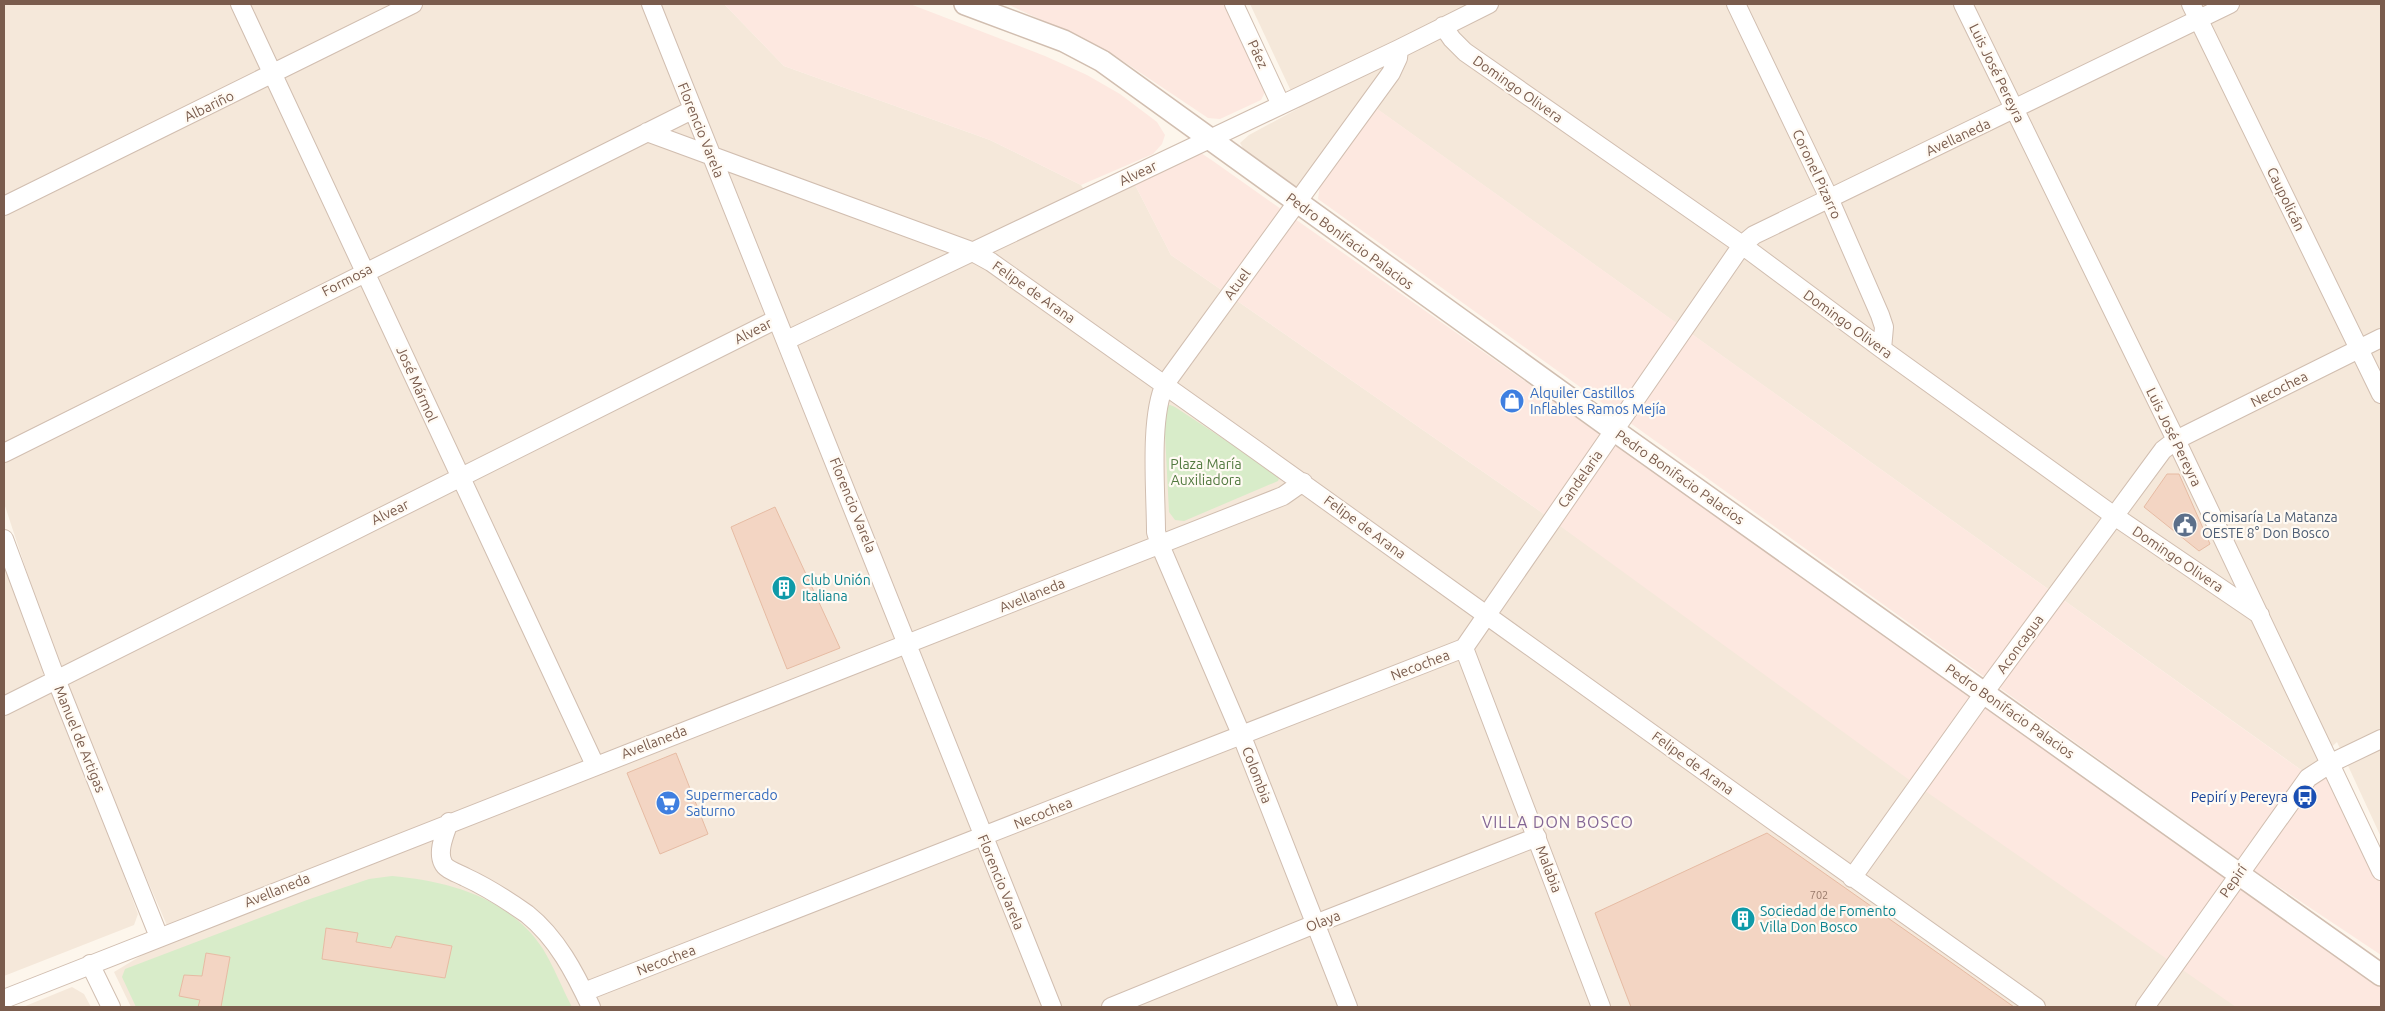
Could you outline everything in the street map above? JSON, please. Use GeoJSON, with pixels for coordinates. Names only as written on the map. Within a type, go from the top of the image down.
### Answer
{"type":"FeatureCollection","features":[{"type":"Feature","properties":{"kind":"street","name":"José Mármol"},"geometry":{"type":"LineString","coordinates":[[240,4],[366,271],[459,478],[595,765]]}},
{"type":"Feature","properties":{"kind":"street","name":"Albariño"},"geometry":{"type":"LineString","coordinates":[[4,206],[413,4]]}},
{"type":"Feature","properties":{"kind":"street","name":"Florencio Varela"},"geometry":{"type":"LineString","coordinates":[[651,4],[692,110],[787,340],[1052,1007]]}},
{"type":"Feature","properties":{"kind":"street","name":"Pedro Bonifacio Palacios"},"geometry":{"type":"LineString","coordinates":[[965,4],[986,7],[1064,41],[1102,61],[1615,431],[2381,975]]}},
{"type":"Feature","properties":{"kind":"street","name":"Páez"},"geometry":{"type":"LineString","coordinates":[[1234,4],[1282,105]]}},
{"type":"Feature","properties":{"kind":"street","name":"Alvear"},"geometry":{"type":"LineString","coordinates":[[787,340],[1400,49],[1489,4]]}},
{"type":"Feature","properties":{"kind":"street","name":"Coronel Pizarro"},"geometry":{"type":"LineString","coordinates":[[1736,4],[1829,198],[1880,314],[1884,327],[1882,349]]}},
{"type":"Feature","properties":{"kind":"street","name":"Luis José Pereyra"},"geometry":{"type":"LineString","coordinates":[[1964,4],[2176,440],[2381,871]]}},
{"type":"Feature","properties":{"kind":"street","name":"Avellaneda"},"geometry":{"type":"LineString","coordinates":[[1742,245],[1754,235],[2014,110],[2194,11],[2230,4]]}},
{"type":"Feature","properties":{"kind":"street","name":"Caupolicán"},"geometry":{"type":"LineString","coordinates":[[2194,11],[2381,394]]}},
{"type":"Feature","properties":{"kind":"street","name":"Domingo Olivera"},"geometry":{"type":"LineString","coordinates":[[1443,26],[1452,39],[1465,52],[1742,245],[1882,349],[2113,515],[2260,615]]}},
{"type":"Feature","properties":{"kind":"street","name":"Atuel"},"geometry":{"type":"LineString","coordinates":[[1160,545],[1156,532],[1156,415],[1159,396],[1165,384],[1391,73],[1400,49]]}},
{"type":"Feature","properties":{"kind":"street","name":"Formosa"},"geometry":{"type":"LineString","coordinates":[[4,453],[692,110]]}},
{"type":"Feature","properties":{"kind":"street","name":"Felipe de Arana"},"geometry":{"type":"LineString","coordinates":[[647,132],[971,251],[991,262],[1303,482],[1852,878],[2036,1007]]}},
{"type":"Feature","properties":{"kind":"street","name":"Candelaria"},"geometry":{"type":"LineString","coordinates":[[1485,614],[1615,431],[1742,245]]}},
{"type":"Feature","properties":{"kind":"street","name":"Alvear"},"geometry":{"type":"LineString","coordinates":[[4,706],[777,319]]}},
{"type":"Feature","properties":{"kind":"street","name":"Necochea"},"geometry":{"type":"LineString","coordinates":[[2176,440],[2381,338]]}},
{"type":"Feature","properties":{"kind":"street","name":"Aconcagua"},"geometry":{"type":"LineString","coordinates":[[1852,878],[2113,515],[2163,450],[2176,440]]}},
{"type":"Feature","properties":{"kind":"street","name":"Avellaneda"},"geometry":{"type":"LineString","coordinates":[[4,999],[449,822],[1160,545],[1283,496],[1303,482]]}},
{"type":"Feature","properties":{"kind":"street","name":"Manuel de Artigas"},"geometry":{"type":"LineString","coordinates":[[4,539],[56,679],[160,937]]}},
{"type":"Feature","properties":{"kind":"street","name":"Colombia"},"geometry":{"type":"LineString","coordinates":[[1160,545],[1241,734],[1348,1007]]}},
{"type":"Feature","properties":{"kind":"street","name":"Necochea"},"geometry":{"type":"LineString","coordinates":[[588,1000],[983,836],[1464,648],[1485,614]]}},
{"type":"Feature","properties":{"kind":"street","name":"Malabia"},"geometry":{"type":"LineString","coordinates":[[1464,648],[1601,1007]]}},
{"type":"Feature","properties":{"kind":"street","name":"Pepirí"},"geometry":{"type":"LineString","coordinates":[[2145,1007],[2308,778],[2330,763],[2381,739]]}},
{"type":"Feature","properties":{"kind":"street"},"geometry":{"type":"LineString","coordinates":[[449,822],[441,849],[442,862],[446,867],[482,885],[528,916],[559,948],[588,1000]]}},
{"type":"Feature","properties":{"kind":"street","name":"Olaya"},"geometry":{"type":"LineString","coordinates":[[1111,1007],[1537,837]]}},
{"type":"Feature","properties":{"kind":"street"},"geometry":{"type":"LineString","coordinates":[[90,964],[112,1007]]}},
{"type":"Feature","properties":{"kind":"shaded area"},"geometry":{"type":"Polygon","coordinates":[[[4,4],[724,4],[784,66],[990,140],[1081,185],[1090,199],[1132,179],[1171,255],[1534,507],[2238,1007],[131,1007],[114,972],[172,937],[68,697],[4,503],[4,4]]]}},
{"type":"Feature","properties":{"kind":"shaded area"},"geometry":{"type":"Polygon","coordinates":[[[724,4],[910,4],[1045,56],[1087,75],[1120,94],[1157,122],[1165,135],[1162,144],[1153,154],[1081,185],[990,140],[784,66],[724,4]]]}},
{"type":"Feature","properties":{"kind":"shaded area"},"geometry":{"type":"Polygon","coordinates":[[[1007,4],[1227,4],[1264,86],[1264,94],[1261,100],[1220,119],[1208,118],[1108,51],[1007,4]]]}},
{"type":"Feature","properties":{"kind":"shaded area"},"geometry":{"type":"Polygon","coordinates":[[[1250,4],[2381,4],[2381,837],[2337,742],[2304,772],[1363,99],[1298,188],[1246,153],[1240,143],[1249,135],[1299,108],[1250,4]]]}},
{"type":"Feature","properties":{"kind":"shaded area"},"geometry":{"type":"Polygon","coordinates":[[[1376,108],[2315,780],[2328,774],[2381,876],[2381,955],[2252,869],[1318,199],[1320,184],[1376,108]]]}},
{"type":"Feature","properties":{"kind":"shaded area"},"geometry":{"type":"Polygon","coordinates":[[[1193,153],[1201,153],[1213,161],[2381,986],[2381,1007],[2236,1007],[1908,779],[1534,507],[1171,255],[1132,179],[1193,153]]]}},
{"type":"Feature","properties":{"kind":"shaded area"},"geometry":{"type":"Polygon","coordinates":[[[4,560],[46,667],[43,675],[34,683],[4,696],[4,560]]]}},
{"type":"Feature","properties":{"kind":"shaded area"},"geometry":{"type":"Polygon","coordinates":[[[48,689],[58,695],[138,914],[134,925],[4,976],[4,711],[48,689]]]}},
{"type":"Feature","properties":{"kind":"shaded area"},"geometry":{"type":"Polygon","coordinates":[[[72,987],[84,994],[91,1007],[23,1007],[72,987]]]}},
{"type":"Feature","properties":{"kind":"green space","name":"Plaza María Auxiliadora"},"geometry":{"type":"Polygon","coordinates":[[[1170,405],[1274,472],[1279,478],[1278,481],[1184,521],[1175,520],[1169,512],[1164,415],[1166,406],[1170,405]]]}},
{"type":"Feature","properties":{"kind":"green space"},"geometry":{"type":"Polygon","coordinates":[[[392,876],[435,882],[476,895],[496,905],[514,917],[529,931],[543,949],[572,1007],[221,1007],[230,957],[206,953],[202,976],[184,975],[179,995],[200,1000],[198,1007],[136,1007],[122,977],[125,969],[307,900],[369,879],[392,876]],[[326,928],[322,958],[444,978],[452,946],[420,940],[417,951],[356,942],[358,933],[326,928]]]}},
{"type":"Feature","properties":{"kind":"building","name":"Comisaría La Matanza OESTE 8° Don Bosco"},"geometry":{"type":"Polygon","coordinates":[[[2167,474],[2179,474],[2210,544],[2199,551],[2144,507],[2167,474]]]}},
{"type":"Feature","properties":{"kind":"building","name":"Club Unión Italiana"},"geometry":{"type":"Polygon","coordinates":[[[775,507],[840,648],[787,669],[731,527],[775,507]]]}},
{"type":"Feature","properties":{"kind":"building","name":"Supermercado Saturno"},"geometry":{"type":"Polygon","coordinates":[[[676,753],[708,834],[660,854],[627,773],[676,753]]]}},
{"type":"Feature","properties":{"kind":"building","name":"Sociedad de Fomento Villa Don Bosco"},"geometry":{"type":"Polygon","coordinates":[[[1767,833],[2014,1007],[1631,1007],[1595,913],[1767,833]]]}},
{"type":"Feature","properties":{"kind":"building"},"geometry":{"type":"Polygon","coordinates":[[[326,928],[358,933],[356,942],[391,948],[396,936],[452,946],[445,978],[322,959],[326,928]]]}},
{"type":"Feature","properties":{"kind":"building"},"geometry":{"type":"Polygon","coordinates":[[[206,953],[230,957],[221,1007],[198,1007],[200,1000],[179,996],[184,975],[202,976],[206,953]]]}},
{"type":"Feature","properties":{"kind":"place","name":"Alquiler Castillos Inflables Ramos Mejía"},"geometry":{"type":"Point","coordinates":[1512,401]}},
{"type":"Feature","properties":{"kind":"place","name":"Comisaría La Matanza OESTE 8° Don Bosco"},"geometry":{"type":"Point","coordinates":[2185,525]}},
{"type":"Feature","properties":{"kind":"place","name":"Club Unión Italiana"},"geometry":{"type":"Point","coordinates":[784,588]}},
{"type":"Feature","properties":{"kind":"place","name":"Pepirí y Pereyra"},"geometry":{"type":"Point","coordinates":[2305,797]}},
{"type":"Feature","properties":{"kind":"place","name":"Supermercado Saturno"},"geometry":{"type":"Point","coordinates":[668,803]}},
{"type":"Feature","properties":{"kind":"place","name":"Sociedad de Fomento Villa Don Bosco"},"geometry":{"type":"Point","coordinates":[1743,919]}},
{"type":"Feature","properties":{"kind":"district","name":"VILLA DON BOSCO"},"geometry":{"type":"Point","coordinates":[1558,822]}}]}
